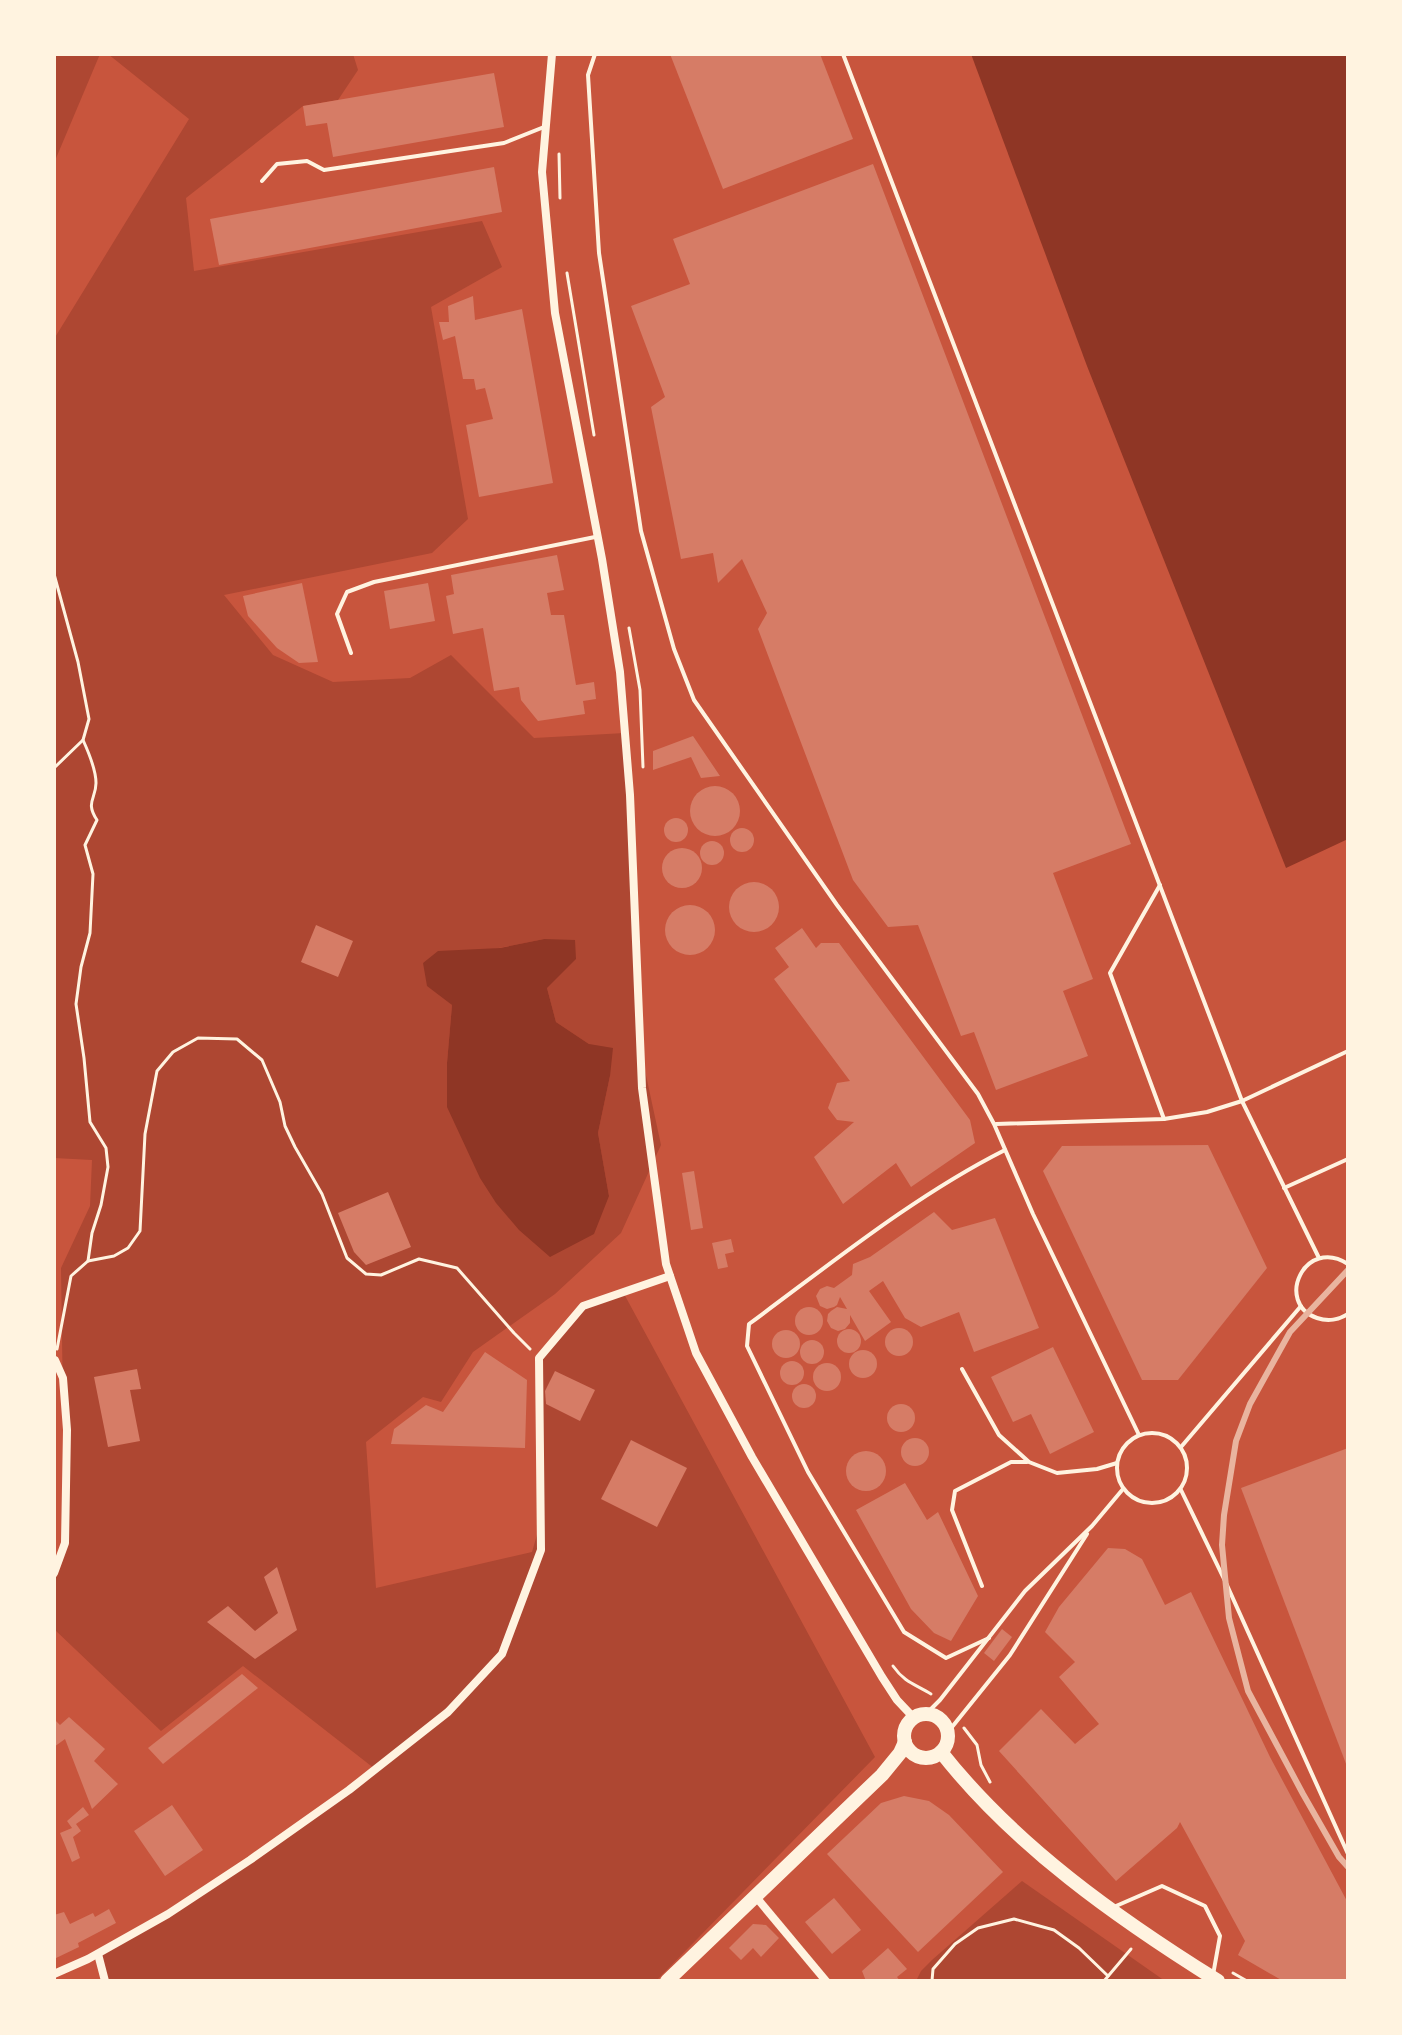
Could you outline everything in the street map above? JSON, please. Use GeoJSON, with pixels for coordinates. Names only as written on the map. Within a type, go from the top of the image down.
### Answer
{"type":"FeatureCollection","features":[{"type":"Feature","properties":{"kind":"main road"},"geometry":{"type":"LineString","coordinates":[[667,1981],[895,1760],[905,1742],[906,1726],[920,1716],[940,1719],[948,1732],[946,1747],[941,1752],[896,1769],[870,1786]]}},
{"type":"Feature","properties":{"kind":"main road"},"geometry":{"type":"LineString","coordinates":[[905,1742],[911,1752],[922,1758]]}},
{"type":"Feature","properties":{"kind":"main road"},"geometry":{"type":"LineString","coordinates":[[941,1752],[965,1783],[1035,1849],[1110,1909],[1215,1979]]}},
{"type":"Feature","properties":{"kind":"street"},"geometry":{"type":"LineString","coordinates":[[552,54],[542,172],[555,313],[598,536],[620,672],[630,795],[642,1088],[666,1264],[696,1353],[752,1457],[882,1677],[897,1700],[920,1716]]}},
{"type":"Feature","properties":{"kind":"street"},"geometry":{"type":"LineString","coordinates":[[54,1974],[98,1954],[191,1899],[349,1790],[448,1712],[502,1654],[541,1550],[539,1358],[583,1306],[670,1276]]}},
{"type":"Feature","properties":{"kind":"street"},"geometry":{"type":"LineString","coordinates":[[54,1573],[65,1543],[67,1430],[63,1378],[55,1361]]}},
{"type":"Feature","properties":{"kind":"street"},"geometry":{"type":"LineString","coordinates":[[756,1897],[826,1981]]}},
{"type":"Feature","properties":{"kind":"street"},"geometry":{"type":"LineString","coordinates":[[98,1954],[105,1981]]}},
{"type":"Feature","properties":{"kind":"lane"},"geometry":{"type":"LineString","coordinates":[[595,54],[588,75],[599,253],[641,531],[674,649],[694,700],[837,905],[978,1094],[1139,1435]]}},
{"type":"Feature","properties":{"kind":"lane"},"geometry":{"type":"LineString","coordinates":[[843,54],[1242,1101],[1319,1258]]}},
{"type":"Feature","properties":{"kind":"lane"},"geometry":{"type":"LineString","coordinates":[[262,181],[277,164],[307,161],[324,170],[504,143],[546,126]]}},
{"type":"Feature","properties":{"kind":"lane"},"geometry":{"type":"LineString","coordinates":[[351,653],[337,614],[347,592],[374,582],[598,536]]}},
{"type":"Feature","properties":{"kind":"lane"},"geometry":{"type":"LineString","coordinates":[[1160,885],[1110,973],[1164,1119]]}},
{"type":"Feature","properties":{"kind":"lane"},"geometry":{"type":"LineString","coordinates":[[994,1124],[1164,1119],[1207,1112],[1242,1101],[1348,1051]]}},
{"type":"Feature","properties":{"kind":"lane"},"geometry":{"type":"LineString","coordinates":[[989,1638],[946,1658],[904,1632],[808,1472],[747,1346],[749,1324],[943,1185],[1005,1150]]}},
{"type":"Feature","properties":{"kind":"lane"},"geometry":{"type":"LineString","coordinates":[[1284,1188],[1348,1159]]}},
{"type":"Feature","properties":{"kind":"lane"},"geometry":{"type":"LineString","coordinates":[[1348,1264],[1337,1258],[1319,1258],[1310,1262],[1298,1277],[1296,1287],[1297,1297],[1307,1313],[1321,1320],[1337,1319],[1348,1314]]}},
{"type":"Feature","properties":{"kind":"lane"},"geometry":{"type":"LineString","coordinates":[[1180,1447],[1301,1306]]}},
{"type":"Feature","properties":{"kind":"lane"},"geometry":{"type":"LineString","coordinates":[[962,1369],[999,1435],[1029,1462],[1057,1473],[1097,1469],[1117,1463]]}},
{"type":"Feature","properties":{"kind":"lane"},"geometry":{"type":"LineString","coordinates":[[1157,1433],[1180,1447],[1186,1457],[1186,1480],[1173,1497],[1152,1504],[1131,1497],[1123,1489],[1118,1481],[1117,1463],[1124,1446],[1139,1435],[1157,1433]]}},
{"type":"Feature","properties":{"kind":"lane"},"geometry":{"type":"LineString","coordinates":[[982,1586],[952,1510],[955,1491],[1011,1462],[1029,1462]]}},
{"type":"Feature","properties":{"kind":"lane"},"geometry":{"type":"LineString","coordinates":[[920,1716],[940,1700],[1025,1591],[1092,1526],[1123,1489]]}},
{"type":"Feature","properties":{"kind":"lane"},"geometry":{"type":"LineString","coordinates":[[1181,1490],[1348,1854]]}},
{"type":"Feature","properties":{"kind":"lane"},"geometry":{"type":"LineString","coordinates":[[948,1732],[1010,1655],[1092,1526]]}},
{"type":"Feature","properties":{"kind":"lane"},"geometry":{"type":"LineString","coordinates":[[1110,1909],[1162,1886],[1205,1906],[1220,1936],[1215,1979]]}},
{"type":"Feature","properties":{"kind":"path"},"geometry":{"type":"LineString","coordinates":[[559,143],[560,199]]}},
{"type":"Feature","properties":{"kind":"path"},"geometry":{"type":"LineString","coordinates":[[566,268],[596,448]]}},
{"type":"Feature","properties":{"kind":"path"},"geometry":{"type":"LineString","coordinates":[[54,574],[78,662],[89,719],[83,740],[54,768]]}},
{"type":"Feature","properties":{"kind":"path"},"geometry":{"type":"LineString","coordinates":[[627,617],[640,690],[643,769]]}},
{"type":"Feature","properties":{"kind":"path"},"geometry":{"type":"LineString","coordinates":[[83,740],[96,785],[91,811],[97,820],[85,845],[93,874],[90,933],[76,1004],[90,1122],[106,1148],[108,1167],[88,1261]]}},
{"type":"Feature","properties":{"kind":"path"},"geometry":{"type":"LineString","coordinates":[[55,1361],[71,1276],[88,1261],[114,1256],[128,1248],[140,1231],[145,1134],[157,1071],[173,1052],[198,1038],[237,1039],[262,1060],[280,1102],[285,1126],[322,1194],[347,1258],[366,1274],[381,1275],[419,1259],[457,1268],[539,1358]]}},
{"type":"Feature","properties":{"kind":"path"},"geometry":{"type":"LineString","coordinates":[[887,1656],[901,1677],[924,1690]]}},
{"type":"Feature","properties":{"kind":"path"},"geometry":{"type":"LineString","coordinates":[[932,1981],[933,1969],[955,1944],[978,1928],[1014,1919],[1054,1930],[1079,1948],[1108,1976]]}},
{"type":"Feature","properties":{"kind":"path"},"geometry":{"type":"LineString","coordinates":[[1104,1981],[1131,1949]]}},
{"type":"Feature","properties":{"kind":"path"},"geometry":{"type":"LineString","coordinates":[[1234,1974],[1247,1981]]}},
{"type":"Feature","properties":{"kind":"shaded area"},"geometry":{"type":"Polygon","coordinates":[[[54,54],[100,54],[54,163],[54,54]]]}},
{"type":"Feature","properties":{"kind":"shaded area"},"geometry":{"type":"Polygon","coordinates":[[[108,54],[353,54],[358,70],[338,100],[303,106],[186,198],[194,271],[482,221],[502,267],[431,307],[468,519],[432,553],[224,595],[273,655],[333,682],[410,678],[451,655],[534,738],[625,733],[641,1052],[661,1145],[621,1233],[555,1294],[473,1352],[441,1402],[423,1397],[366,1442],[376,1588],[532,1552],[541,1521],[539,1358],[583,1306],[623,1292],[875,1757],[656,1981],[105,1981],[98,1954],[250,1860],[375,1769],[243,1666],[161,1731],[54,1629],[54,1562],[65,1542],[61,1268],[90,1206],[92,1160],[54,1158],[54,339],[189,119],[108,54]],[[544,939],[423,963],[452,1005],[447,1063],[609,1196],[598,1133],[610,1076],[589,1044],[556,1022],[547,988],[544,939]]]}},
{"type":"Feature","properties":{"kind":"shaded area"},"geometry":{"type":"Polygon","coordinates":[[[971,54],[1348,54],[1348,839],[1286,868],[1087,366],[971,54]]]}},
{"type":"Feature","properties":{"kind":"shaded area"},"geometry":{"type":"Polygon","coordinates":[[[544,939],[575,940],[576,959],[547,988],[556,1022],[589,1044],[613,1048],[598,1133],[609,1196],[594,1234],[550,1257],[519,1230],[496,1203],[480,1178],[447,1107],[452,1005],[427,986],[423,963],[438,951],[500,948],[544,939]]]}},
{"type":"Feature","properties":{"kind":"shaded area"},"geometry":{"type":"Polygon","coordinates":[[[1022,1881],[1165,1981],[916,1981],[932,1960],[1022,1881]]]}},
{"type":"Feature","properties":{"kind":"building"},"geometry":{"type":"Polygon","coordinates":[[[670,54],[820,54],[853,139],[723,189],[670,54]]]}},
{"type":"Feature","properties":{"kind":"building"},"geometry":{"type":"Polygon","coordinates":[[[494,73],[504,127],[333,157],[327,123],[306,126],[303,106],[494,73]]]}},
{"type":"Feature","properties":{"kind":"building"},"geometry":{"type":"Polygon","coordinates":[[[873,164],[1131,844],[1053,873],[1093,979],[1063,991],[1088,1056],[996,1090],[974,1032],[961,1036],[918,925],[888,927],[853,880],[758,629],[767,613],[742,559],[718,583],[713,553],[681,559],[651,407],[665,397],[631,306],[690,284],[673,239],[873,164]]]}},
{"type":"Feature","properties":{"kind":"building"},"geometry":{"type":"Polygon","coordinates":[[[494,167],[502,212],[219,265],[210,219],[494,167]]]}},
{"type":"Feature","properties":{"kind":"building"},"geometry":{"type":"Polygon","coordinates":[[[473,296],[475,320],[522,309],[553,483],[479,497],[466,425],[493,419],[485,388],[476,390],[474,379],[463,379],[455,336],[443,340],[439,322],[449,322],[448,306],[473,296]]]}},
{"type":"Feature","properties":{"kind":"building"},"geometry":{"type":"Polygon","coordinates":[[[557,555],[564,590],[547,593],[551,615],[564,615],[576,685],[594,682],[596,699],[583,701],[585,714],[538,721],[521,700],[519,687],[494,691],[483,628],[453,634],[446,596],[454,594],[451,575],[557,555]]]}},
{"type":"Feature","properties":{"kind":"building"},"geometry":{"type":"Polygon","coordinates":[[[302,583],[318,662],[299,663],[277,648],[248,616],[243,596],[302,583]]]}},
{"type":"Feature","properties":{"kind":"building"},"geometry":{"type":"Polygon","coordinates":[[[428,583],[435,621],[390,629],[384,591],[428,583]]]}},
{"type":"Feature","properties":{"kind":"building"},"geometry":{"type":"Polygon","coordinates":[[[693,736],[720,776],[701,778],[691,757],[653,770],[653,751],[693,736]]]}},
{"type":"Feature","properties":{"kind":"building"},"geometry":{"type":"Polygon","coordinates":[[[715,786],[732,794],[740,811],[732,828],[715,836],[698,828],[690,811],[698,794],[715,786]]]}},
{"type":"Feature","properties":{"kind":"building"},"geometry":{"type":"Polygon","coordinates":[[[676,818],[684,822],[688,830],[684,838],[676,842],[668,838],[664,830],[668,822],[676,818]]]}},
{"type":"Feature","properties":{"kind":"building"},"geometry":{"type":"Polygon","coordinates":[[[742,828],[750,832],[754,840],[750,848],[742,852],[734,848],[730,840],[734,832],[742,828]]]}},
{"type":"Feature","properties":{"kind":"building"},"geometry":{"type":"Polygon","coordinates":[[[712,841],[720,845],[724,853],[720,861],[712,865],[704,861],[700,853],[704,845],[712,841]]]}},
{"type":"Feature","properties":{"kind":"building"},"geometry":{"type":"Polygon","coordinates":[[[682,848],[696,854],[702,868],[696,882],[682,888],[668,882],[662,868],[668,854],[682,848]]]}},
{"type":"Feature","properties":{"kind":"building"},"geometry":{"type":"Polygon","coordinates":[[[754,882],[771,890],[779,907],[771,924],[754,932],[737,924],[729,907],[737,890],[754,882]]]}},
{"type":"Feature","properties":{"kind":"building"},"geometry":{"type":"Polygon","coordinates":[[[690,905],[707,913],[715,930],[707,947],[690,955],[673,947],[665,930],[673,913],[690,905]]]}},
{"type":"Feature","properties":{"kind":"building"},"geometry":{"type":"Polygon","coordinates":[[[316,925],[353,941],[338,977],[301,962],[316,925]]]}},
{"type":"Feature","properties":{"kind":"building"},"geometry":{"type":"Polygon","coordinates":[[[802,928],[816,948],[821,943],[839,943],[970,1120],[975,1143],[911,1187],[896,1163],[843,1204],[814,1157],[854,1122],[837,1120],[828,1108],[837,1083],[850,1081],[774,979],[789,967],[775,948],[802,928]]]}},
{"type":"Feature","properties":{"kind":"building"},"geometry":{"type":"Polygon","coordinates":[[[1208,1145],[1267,1268],[1178,1380],[1142,1380],[1043,1171],[1062,1146],[1208,1145]]]}},
{"type":"Feature","properties":{"kind":"building"},"geometry":{"type":"Polygon","coordinates":[[[694,1171],[703,1228],[691,1230],[682,1173],[694,1171]]]}},
{"type":"Feature","properties":{"kind":"building"},"geometry":{"type":"Polygon","coordinates":[[[388,1192],[411,1247],[366,1265],[354,1252],[338,1213],[388,1192]]]}},
{"type":"Feature","properties":{"kind":"building"},"geometry":{"type":"Polygon","coordinates":[[[934,1212],[952,1230],[995,1218],[1039,1328],[974,1352],[959,1312],[921,1327],[905,1318],[883,1281],[869,1291],[891,1322],[865,1341],[850,1315],[850,1323],[845,1329],[838,1331],[831,1328],[827,1321],[828,1314],[837,1307],[847,1309],[840,1297],[834,1307],[827,1309],[820,1306],[816,1296],[820,1289],[827,1286],[834,1288],[852,1275],[853,1264],[870,1257],[934,1212]]]}},
{"type":"Feature","properties":{"kind":"building"},"geometry":{"type":"Polygon","coordinates":[[[731,1239],[734,1252],[725,1254],[728,1267],[718,1269],[712,1243],[731,1239]]]}},
{"type":"Feature","properties":{"kind":"building"},"geometry":{"type":"Polygon","coordinates":[[[809,1307],[819,1311],[823,1321],[819,1331],[809,1335],[799,1331],[795,1321],[799,1311],[809,1307]]]}},
{"type":"Feature","properties":{"kind":"building"},"geometry":{"type":"Polygon","coordinates":[[[899,1328],[909,1332],[913,1342],[909,1352],[899,1356],[889,1352],[885,1342],[889,1332],[899,1328]]]}},
{"type":"Feature","properties":{"kind":"building"},"geometry":{"type":"Polygon","coordinates":[[[849,1329],[857,1333],[861,1341],[857,1349],[849,1353],[841,1349],[837,1341],[841,1333],[849,1329]]]}},
{"type":"Feature","properties":{"kind":"building"},"geometry":{"type":"Polygon","coordinates":[[[786,1330],[796,1334],[800,1344],[796,1354],[786,1358],[776,1354],[772,1344],[776,1334],[786,1330]]]}},
{"type":"Feature","properties":{"kind":"building"},"geometry":{"type":"Polygon","coordinates":[[[812,1340],[820,1344],[824,1352],[820,1360],[812,1364],[804,1360],[800,1352],[804,1344],[812,1340]]]}},
{"type":"Feature","properties":{"kind":"building"},"geometry":{"type":"Polygon","coordinates":[[[1053,1347],[1094,1432],[1050,1454],[1031,1414],[1013,1422],[991,1377],[1053,1347]]]}},
{"type":"Feature","properties":{"kind":"building"},"geometry":{"type":"Polygon","coordinates":[[[863,1350],[873,1354],[877,1364],[873,1374],[863,1378],[853,1374],[849,1364],[853,1354],[863,1350]]]}},
{"type":"Feature","properties":{"kind":"building"},"geometry":{"type":"Polygon","coordinates":[[[485,1352],[527,1380],[525,1448],[391,1444],[394,1429],[426,1405],[443,1412],[485,1352]]]}},
{"type":"Feature","properties":{"kind":"building"},"geometry":{"type":"Polygon","coordinates":[[[792,1361],[800,1365],[804,1373],[800,1381],[792,1385],[784,1381],[780,1373],[784,1365],[792,1361]]]}},
{"type":"Feature","properties":{"kind":"building"},"geometry":{"type":"Polygon","coordinates":[[[827,1363],[837,1367],[841,1377],[837,1387],[827,1391],[817,1387],[813,1377],[817,1367],[827,1363]]]}},
{"type":"Feature","properties":{"kind":"building"},"geometry":{"type":"Polygon","coordinates":[[[137,1369],[141,1389],[130,1390],[140,1441],[108,1447],[94,1377],[137,1369]]]}},
{"type":"Feature","properties":{"kind":"building"},"geometry":{"type":"Polygon","coordinates":[[[555,1371],[595,1390],[580,1421],[546,1404],[545,1391],[555,1371]]]}},
{"type":"Feature","properties":{"kind":"building"},"geometry":{"type":"Polygon","coordinates":[[[804,1384],[812,1388],[816,1396],[812,1404],[804,1408],[796,1404],[792,1396],[796,1388],[804,1384]]]}},
{"type":"Feature","properties":{"kind":"building"},"geometry":{"type":"Polygon","coordinates":[[[901,1404],[911,1408],[915,1418],[911,1428],[901,1432],[891,1428],[887,1418],[891,1408],[901,1404]]]}},
{"type":"Feature","properties":{"kind":"building"},"geometry":{"type":"Polygon","coordinates":[[[915,1438],[925,1442],[929,1452],[925,1462],[915,1466],[905,1462],[901,1452],[905,1442],[915,1438]]]}},
{"type":"Feature","properties":{"kind":"building"},"geometry":{"type":"Polygon","coordinates":[[[631,1440],[687,1468],[657,1527],[601,1499],[631,1440]]]}},
{"type":"Feature","properties":{"kind":"building"},"geometry":{"type":"Polygon","coordinates":[[[1348,1448],[1348,1769],[1241,1488],[1348,1448]]]}},
{"type":"Feature","properties":{"kind":"building"},"geometry":{"type":"Polygon","coordinates":[[[866,1451],[880,1457],[886,1471],[880,1485],[866,1491],[852,1485],[846,1471],[852,1457],[866,1451]]]}},
{"type":"Feature","properties":{"kind":"building"},"geometry":{"type":"Polygon","coordinates":[[[905,1483],[927,1520],[938,1512],[978,1596],[951,1641],[934,1633],[911,1609],[856,1510],[905,1483]]]}},
{"type":"Feature","properties":{"kind":"building"},"geometry":{"type":"Polygon","coordinates":[[[1108,1548],[1125,1549],[1142,1559],[1165,1605],[1191,1592],[1270,1757],[1348,1903],[1348,1981],[1283,1981],[1238,1955],[1245,1941],[1180,1822],[1116,1881],[999,1751],[1041,1709],[1075,1744],[1099,1724],[1059,1677],[1075,1662],[1045,1632],[1059,1607],[1108,1548]]]}},
{"type":"Feature","properties":{"kind":"building"},"geometry":{"type":"Polygon","coordinates":[[[277,1567],[297,1630],[255,1659],[207,1622],[228,1606],[255,1631],[278,1613],[264,1577],[277,1567]]]}},
{"type":"Feature","properties":{"kind":"building"},"geometry":{"type":"Polygon","coordinates":[[[1002,1629],[1012,1637],[994,1661],[984,1653],[1002,1629]]]}},
{"type":"Feature","properties":{"kind":"building"},"geometry":{"type":"Polygon","coordinates":[[[242,1674],[258,1688],[163,1764],[148,1748],[242,1674]]]}},
{"type":"Feature","properties":{"kind":"building"},"geometry":{"type":"Polygon","coordinates":[[[69,1717],[105,1749],[94,1761],[118,1784],[92,1809],[65,1739],[54,1747],[54,1719],[60,1725],[69,1717]]]}},
{"type":"Feature","properties":{"kind":"building"},"geometry":{"type":"Polygon","coordinates":[[[904,1796],[929,1801],[949,1815],[1003,1872],[918,1952],[827,1854],[881,1803],[904,1796]]]}},
{"type":"Feature","properties":{"kind":"building"},"geometry":{"type":"Polygon","coordinates":[[[172,1805],[203,1850],[165,1876],[134,1831],[172,1805]]]}},
{"type":"Feature","properties":{"kind":"building"},"geometry":{"type":"Polygon","coordinates":[[[83,1807],[89,1815],[76,1824],[81,1831],[73,1837],[80,1858],[72,1862],[60,1833],[72,1828],[67,1821],[83,1807]]]}},
{"type":"Feature","properties":{"kind":"building"},"geometry":{"type":"Polygon","coordinates":[[[834,1898],[861,1930],[832,1954],[805,1922],[834,1898]]]}},
{"type":"Feature","properties":{"kind":"building"},"geometry":{"type":"Polygon","coordinates":[[[109,1909],[116,1923],[54,1959],[54,1915],[64,1912],[70,1924],[93,1913],[95,1917],[109,1909]]]}},
{"type":"Feature","properties":{"kind":"building"},"geometry":{"type":"Polygon","coordinates":[[[753,1924],[766,1925],[779,1938],[761,1957],[753,1948],[741,1960],[729,1948],[753,1924]]]}},
{"type":"Feature","properties":{"kind":"building"},"geometry":{"type":"Polygon","coordinates":[[[888,1948],[907,1969],[897,1977],[900,1981],[866,1981],[862,1971],[888,1948]]]}},
{"type":"Feature","properties":{"kind":"railway"},"geometry":{"type":"LineString","coordinates":[[1348,1270],[1290,1332],[1250,1404],[1236,1441],[1222,1545],[1229,1618],[1248,1691],[1303,1794],[1339,1857],[1348,1867]]}}]}
